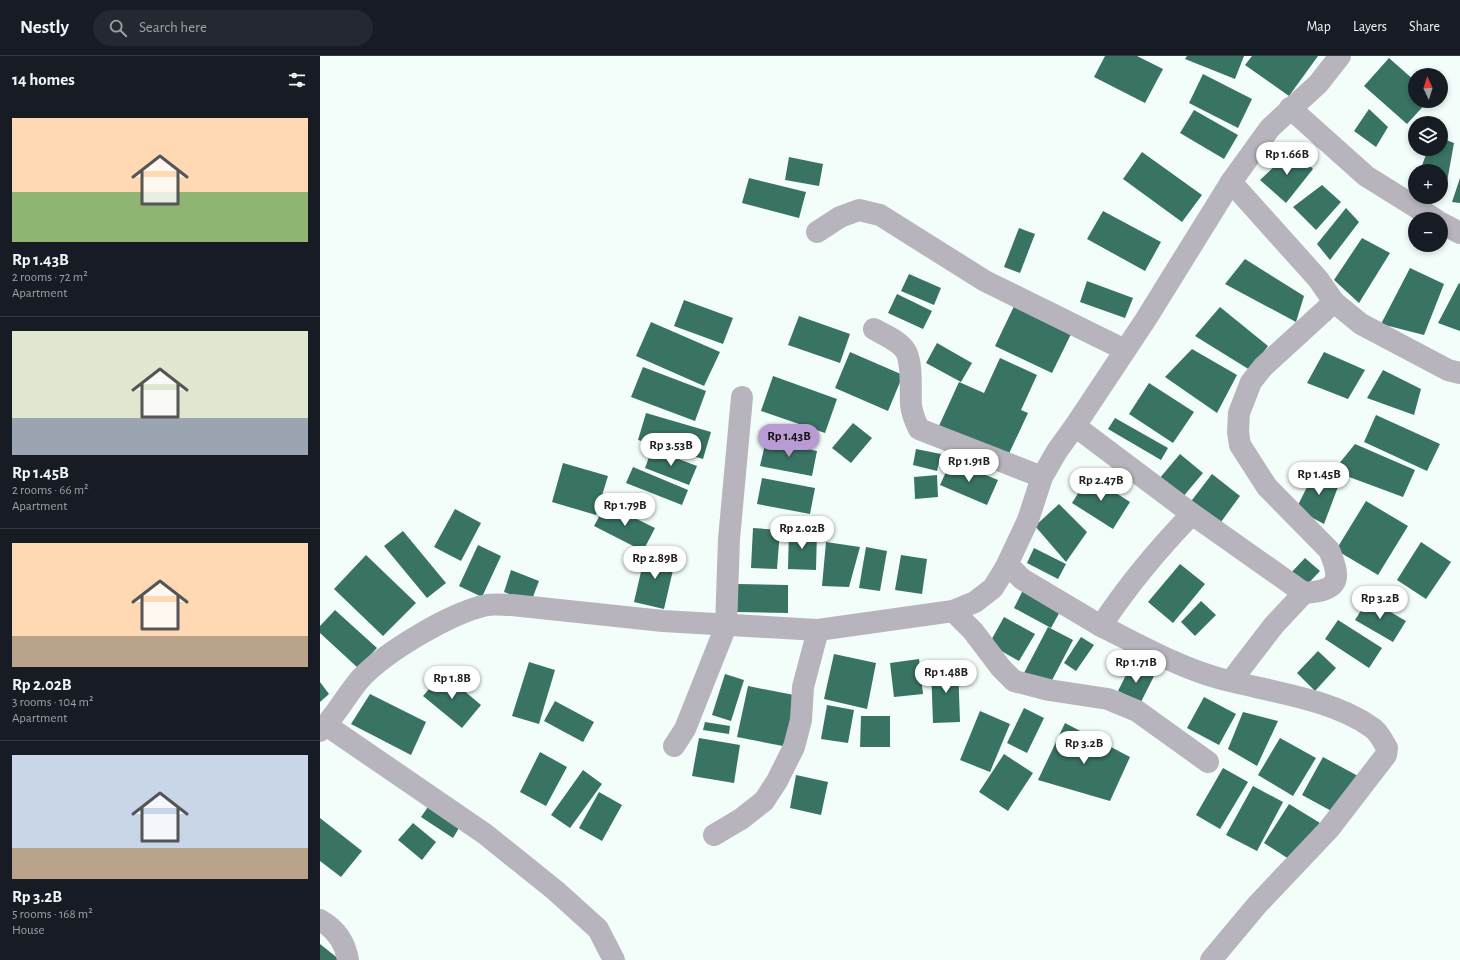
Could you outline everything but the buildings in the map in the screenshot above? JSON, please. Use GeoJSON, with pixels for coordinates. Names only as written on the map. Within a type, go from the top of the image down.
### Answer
{"type":"FeatureCollection","features":[{"type":"Feature","properties":{"kind":"street"},"geometry":{"type":"LineString","coordinates":[[614,960],[598,929],[556,891],[485,834],[323,728],[344,699],[362,678],[382,660],[461,613],[488,605],[512,605],[726,626],[818,630],[953,611],[975,602],[993,588],[1006,567],[1028,520],[1042,477],[1057,451],[1125,350],[1232,182],[1270,128],[1290,108],[1318,84],[1340,56]]}},
{"type":"Feature","properties":{"kind":"street"},"geometry":{"type":"LineString","coordinates":[[1290,108],[1366,176],[1424,212]]}},
{"type":"Feature","properties":{"kind":"street"},"geometry":{"type":"LineString","coordinates":[[1232,182],[1318,279],[1334,302],[1361,324],[1448,370],[1460,373]]}},
{"type":"Feature","properties":{"kind":"street"},"geometry":{"type":"LineString","coordinates":[[817,232],[840,217],[859,210],[880,215],[985,281],[1125,350]]}},
{"type":"Feature","properties":{"kind":"street"},"geometry":{"type":"LineString","coordinates":[[1448,227],[1460,233]]}},
{"type":"Feature","properties":{"kind":"street"},"geometry":{"type":"LineString","coordinates":[[1075,426],[1192,514],[1304,593],[1324,591],[1333,585],[1336,577],[1334,562],[1328,550],[1267,487],[1246,456],[1240,445],[1238,414],[1251,382],[1263,367],[1334,302]]}},
{"type":"Feature","properties":{"kind":"street"},"geometry":{"type":"LineString","coordinates":[[874,329],[900,344],[906,351],[910,365],[911,407],[914,419],[919,429],[1042,477]]}},
{"type":"Feature","properties":{"kind":"street"},"geometry":{"type":"LineString","coordinates":[[674,746],[684,729],[726,626],[729,539],[742,397]]}},
{"type":"Feature","properties":{"kind":"street"},"geometry":{"type":"LineString","coordinates":[[1101,626],[1124,592],[1148,561],[1192,514]]}},
{"type":"Feature","properties":{"kind":"street"},"geometry":{"type":"LineString","coordinates":[[1006,567],[1014,571],[1022,579],[1101,626],[1165,657],[1217,678],[1305,699],[1348,714],[1372,727],[1387,748],[1386,755],[1329,829],[1257,905],[1211,960]]}},
{"type":"Feature","properties":{"kind":"street"},"geometry":{"type":"LineString","coordinates":[[1230,681],[1266,635],[1304,593]]}},
{"type":"Feature","properties":{"kind":"street"},"geometry":{"type":"LineString","coordinates":[[953,611],[973,631],[1000,668],[1014,681],[1049,690],[1108,699],[1137,712],[1208,762]]}},
{"type":"Feature","properties":{"kind":"street"},"geometry":{"type":"LineString","coordinates":[[714,835],[741,820],[764,801],[777,781],[794,746],[801,720],[803,687],[818,630]]}},
{"type":"Feature","properties":{"kind":"street"},"geometry":{"type":"LineString","coordinates":[[320,920],[337,932],[344,945],[348,960]]}}]}
